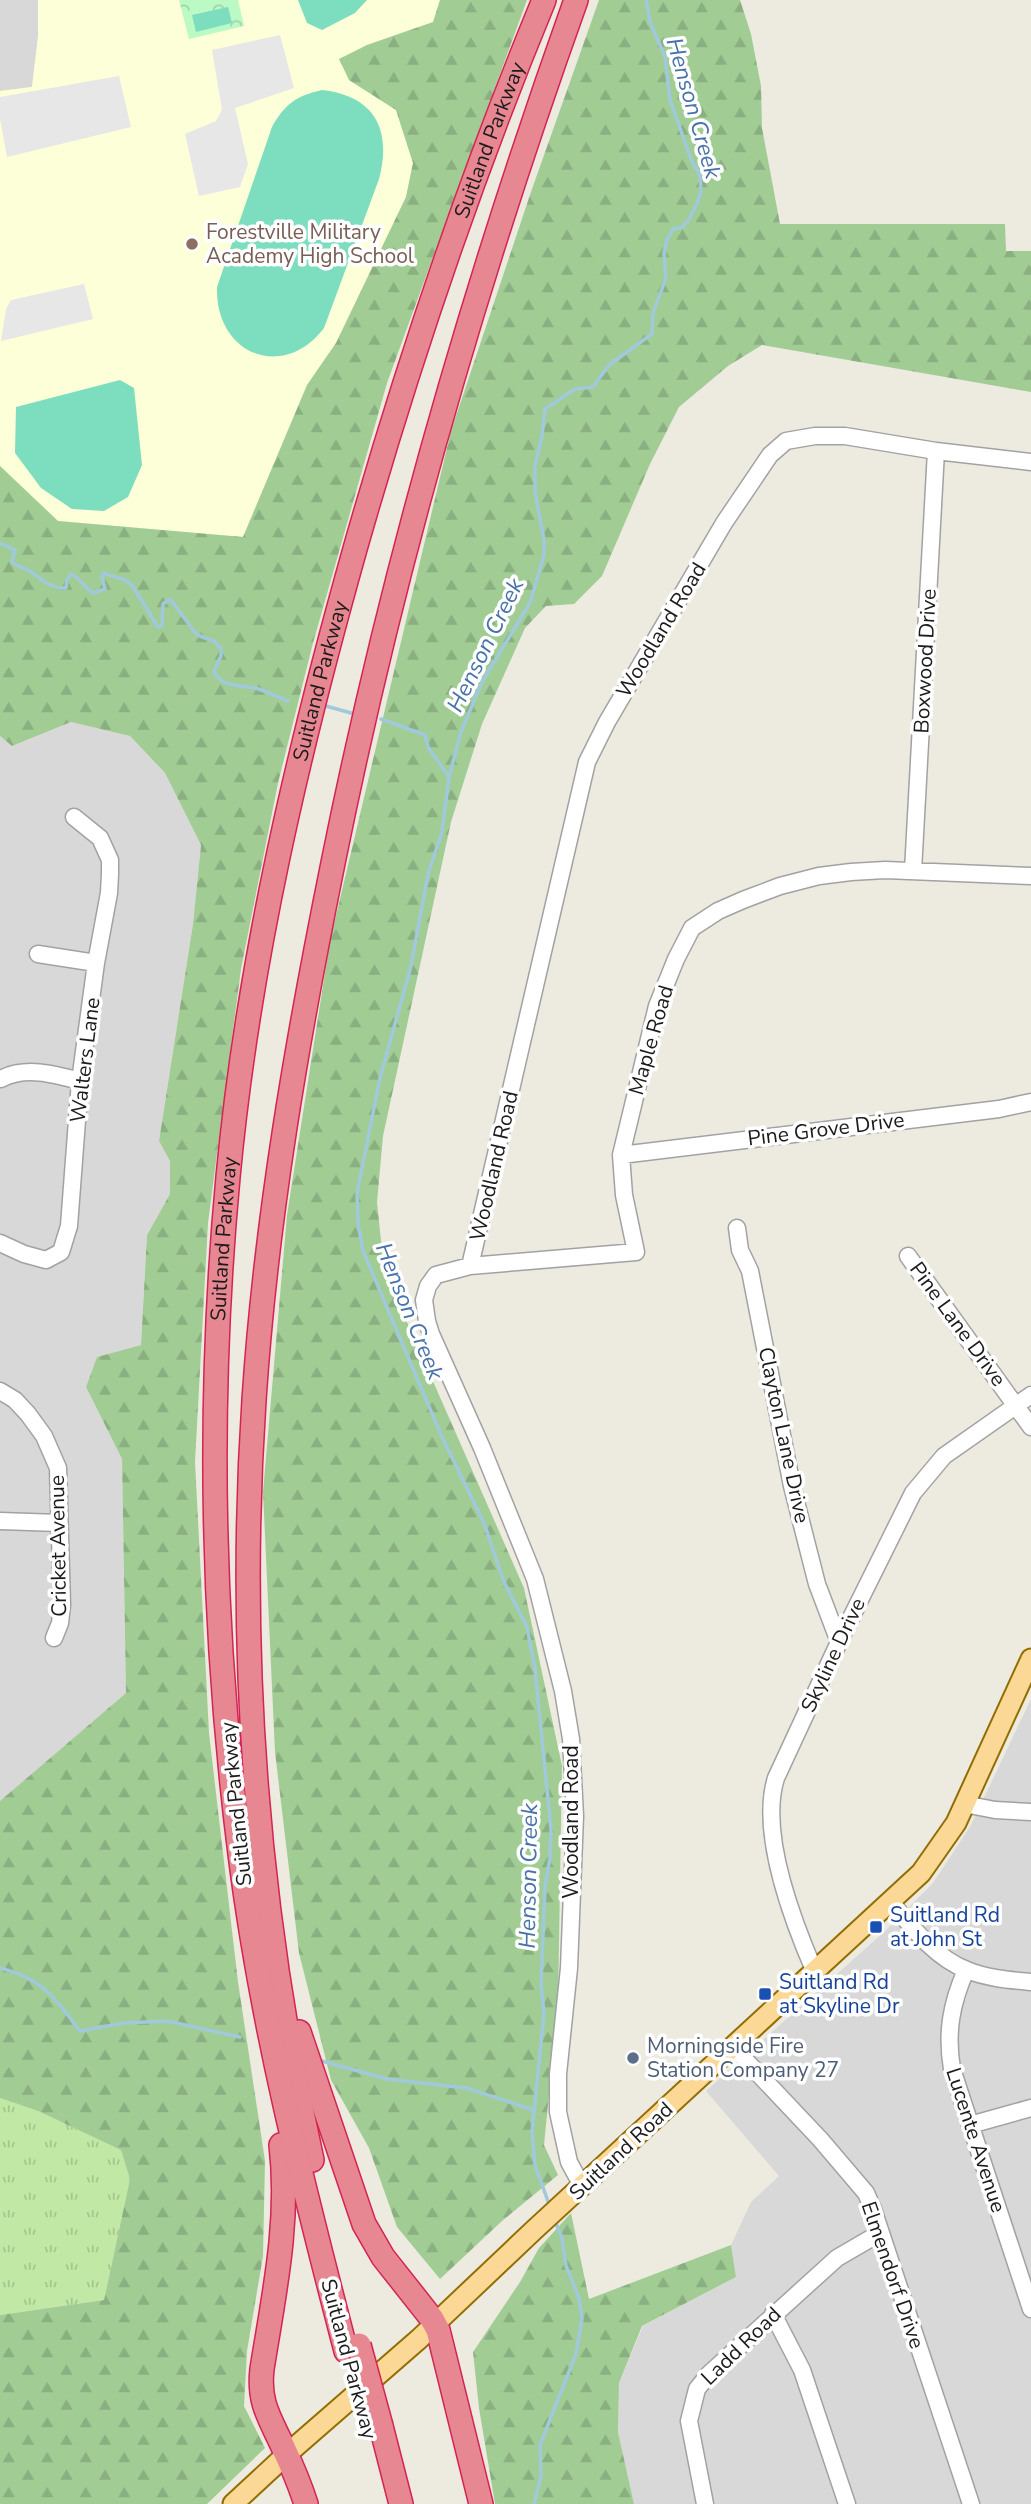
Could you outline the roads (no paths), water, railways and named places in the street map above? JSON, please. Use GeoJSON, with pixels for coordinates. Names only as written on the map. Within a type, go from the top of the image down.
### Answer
{"type":"FeatureCollection","features":[{"type":"Feature","properties":{"kind":"highway","name":"Suitland Parkway"},"geometry":{"type":"LineString","coordinates":[[401,2504],[374,2428],[295,2154],[263,2003],[241,1864],[231,1776],[223,1663],[217,1525],[216,1399],[220,1286],[228,1173],[247,1023],[272,886],[322,671],[369,501],[406,381],[454,238],[544,0]]}},
{"type":"Feature","properties":{"kind":"highway","name":"Suitland Parkway"},"geometry":{"type":"LineString","coordinates":[[353,2348],[306,2133],[268,1904],[252,1713],[249,1627],[249,1512],[260,1324],[284,1138],[314,960],[344,810],[404,554],[482,277],[576,0]]}},
{"type":"Feature","properties":{"kind":"highway"},"geometry":{"type":"LineString","coordinates":[[268,1904],[285,1964],[298,2027],[359,2212],[383,2257],[435,2324],[481,2504]]}},
{"type":"Feature","properties":{"kind":"highway"},"geometry":{"type":"LineString","coordinates":[[263,2003],[265,2062],[280,2139],[284,2204],[282,2249],[262,2369],[261,2390],[268,2418],[287,2454],[306,2504]]}},
{"type":"Feature","properties":{"kind":"highway","name":"Suitland Parkway"},"geometry":{"type":"LineString","coordinates":[[374,2428],[387,2504]]}},
{"type":"Feature","properties":{"kind":"main road","name":"Suitland Road"},"geometry":{"type":"LineString","coordinates":[[233,2504],[435,2324],[814,1970],[891,1902],[932,1860],[956,1823],[1031,1658]]}},
{"type":"Feature","properties":{"kind":"street","name":"Woodland Road"},"geometry":{"type":"LineString","coordinates":[[582,2186],[569,2162],[558,2112],[558,2074],[569,1968],[575,1816],[571,1739],[563,1691],[535,1579],[482,1448],[431,1334],[425,1310],[428,1286],[436,1275],[470,1266],[581,783],[591,753],[724,523],[770,455],[796,438],[845,436],[936,451],[1031,462]]}},
{"type":"Feature","properties":{"kind":"street","name":"Boxwood Drive"},"geometry":{"type":"LineString","coordinates":[[912,871],[936,451]]}},
{"type":"Feature","properties":{"kind":"street","name":"Walters Lane"},"geometry":{"type":"LineString","coordinates":[[0,1243],[37,1259],[46,1260],[61,1252],[69,1226],[80,1081],[96,963],[109,893],[110,860],[100,838],[74,817]]}},
{"type":"Feature","properties":{"kind":"street","name":"Maple Road"},"geometry":{"type":"LineString","coordinates":[[470,1266],[636,1252],[624,1195],[621,1156],[657,1006],[692,928],[718,911],[793,883],[851,872],[912,871],[1031,876]]}},
{"type":"Feature","properties":{"kind":"street"},"geometry":{"type":"LineString","coordinates":[[38,954],[96,963]]}},
{"type":"Feature","properties":{"kind":"street"},"geometry":{"type":"LineString","coordinates":[[1,1079],[21,1072],[50,1074],[80,1081]]}},
{"type":"Feature","properties":{"kind":"street","name":"Pine Grove Drive"},"geometry":{"type":"LineString","coordinates":[[621,1156],[999,1109],[1031,1102]]}},
{"type":"Feature","properties":{"kind":"street","name":"Clayton Lane Drive"},"geometry":{"type":"LineString","coordinates":[[737,1228],[740,1250],[750,1271],[792,1486],[817,1584],[839,1642]]}},
{"type":"Feature","properties":{"kind":"street","name":"Pine Lane Drive"},"geometry":{"type":"LineString","coordinates":[[908,1256],[1031,1427]]}},
{"type":"Feature","properties":{"kind":"street","name":"Cricket Avenue"},"geometry":{"type":"LineString","coordinates":[[0,1391],[15,1400],[28,1414],[47,1443],[58,1468],[62,1605],[60,1623],[54,1639]]}},
{"type":"Feature","properties":{"kind":"street","name":"Skyline Drive"},"geometry":{"type":"LineString","coordinates":[[814,1970],[799,1934],[774,1840],[770,1812],[776,1778],[839,1642],[913,1493],[944,1457],[1031,1395]]}},
{"type":"Feature","properties":{"kind":"street"},"geometry":{"type":"LineString","coordinates":[[0,1521],[60,1523]]}},
{"type":"Feature","properties":{"kind":"street"},"geometry":{"type":"LineString","coordinates":[[964,1804],[995,1810],[1031,1812]]}},
{"type":"Feature","properties":{"kind":"street"},"geometry":{"type":"LineString","coordinates":[[891,1902],[921,1938],[966,1970],[1031,1982]]}},
{"type":"Feature","properties":{"kind":"street","name":"Lucente Avenue"},"geometry":{"type":"LineString","coordinates":[[966,1970],[951,2008],[948,2046],[952,2069],[1031,2309]]}},
{"type":"Feature","properties":{"kind":"street","name":"Elmendorf Drive"},"geometry":{"type":"LineString","coordinates":[[733,2047],[820,2139],[866,2193],[971,2504]]}},
{"type":"Feature","properties":{"kind":"street"},"geometry":{"type":"LineString","coordinates":[[971,2125],[1031,2108]]}},
{"type":"Feature","properties":{"kind":"street","name":"Ladd Road"},"geometry":{"type":"LineString","coordinates":[[705,2504],[689,2421],[696,2389],[709,2374],[837,2258],[880,2232]]}},
{"type":"Feature","properties":{"kind":"street"},"geometry":{"type":"LineString","coordinates":[[774,2314],[802,2370],[847,2504]]}},
{"type":"Feature","properties":{"kind":"waterway","name":"Henson Creek"},"geometry":{"type":"LineString","coordinates":[[550,2207],[535,2165],[532,2132],[544,2014],[541,1984],[545,1886],[551,1829],[535,1669],[527,1627],[504,1582],[484,1523],[442,1437],[363,1251],[358,1224],[357,1193],[380,1078],[411,966],[428,874],[442,832],[449,777],[461,732],[482,682],[530,603],[544,555],[544,540],[535,492],[535,465],[545,409],[575,389],[593,387],[609,365],[652,334],[653,313],[666,278],[664,253],[667,240],[673,229],[682,227],[688,221],[701,191],[700,175],[692,162],[670,100],[665,57],[650,22],[646,0]]}},
{"type":"Feature","properties":{"kind":"waterway"},"geometry":{"type":"LineString","coordinates":[[0,543],[15,550],[12,562],[14,564],[55,587],[66,588],[71,574],[93,593],[105,589],[103,573],[125,580],[132,585],[158,627],[162,625],[163,604],[170,599],[197,635],[214,641],[221,648],[221,656],[214,671],[221,680],[231,685],[259,689],[288,701]]}},
{"type":"Feature","properties":{"kind":"waterway"},"geometry":{"type":"LineString","coordinates":[[326,706],[351,713]]}},
{"type":"Feature","properties":{"kind":"waterway"},"geometry":{"type":"LineString","coordinates":[[381,719],[425,735],[428,747],[449,777]]}},
{"type":"Feature","properties":{"kind":"waterway"},"geometry":{"type":"LineString","coordinates":[[0,1968],[15,1972],[46,1991],[80,2031],[124,2023],[167,2021],[240,2037]]}},
{"type":"Feature","properties":{"kind":"waterway"},"geometry":{"type":"LineString","coordinates":[[322,2061],[387,2079],[466,2088],[534,2110]]}},
{"type":"Feature","properties":{"kind":"waterway","name":"Henson Creek"},"geometry":{"type":"LineString","coordinates":[[534,2504],[541,2476],[540,2445],[576,2354],[582,2319],[579,2298],[566,2266],[562,2238],[555,2221]]}},
{"type":"Feature","properties":{"kind":"place","name":"Forestville Military Academy High School"},"geometry":{"type":"Point","coordinates":[192,244]}},
{"type":"Feature","properties":{"kind":"place","name":"Suitland Rd at John St"},"geometry":{"type":"Point","coordinates":[876,1927]}},
{"type":"Feature","properties":{"kind":"place","name":"Suitland Rd at Skyline Dr"},"geometry":{"type":"Point","coordinates":[765,1994]}},
{"type":"Feature","properties":{"kind":"place","name":"Morningside Fire Station Company 27"},"geometry":{"type":"Point","coordinates":[633,2058]}}]}
